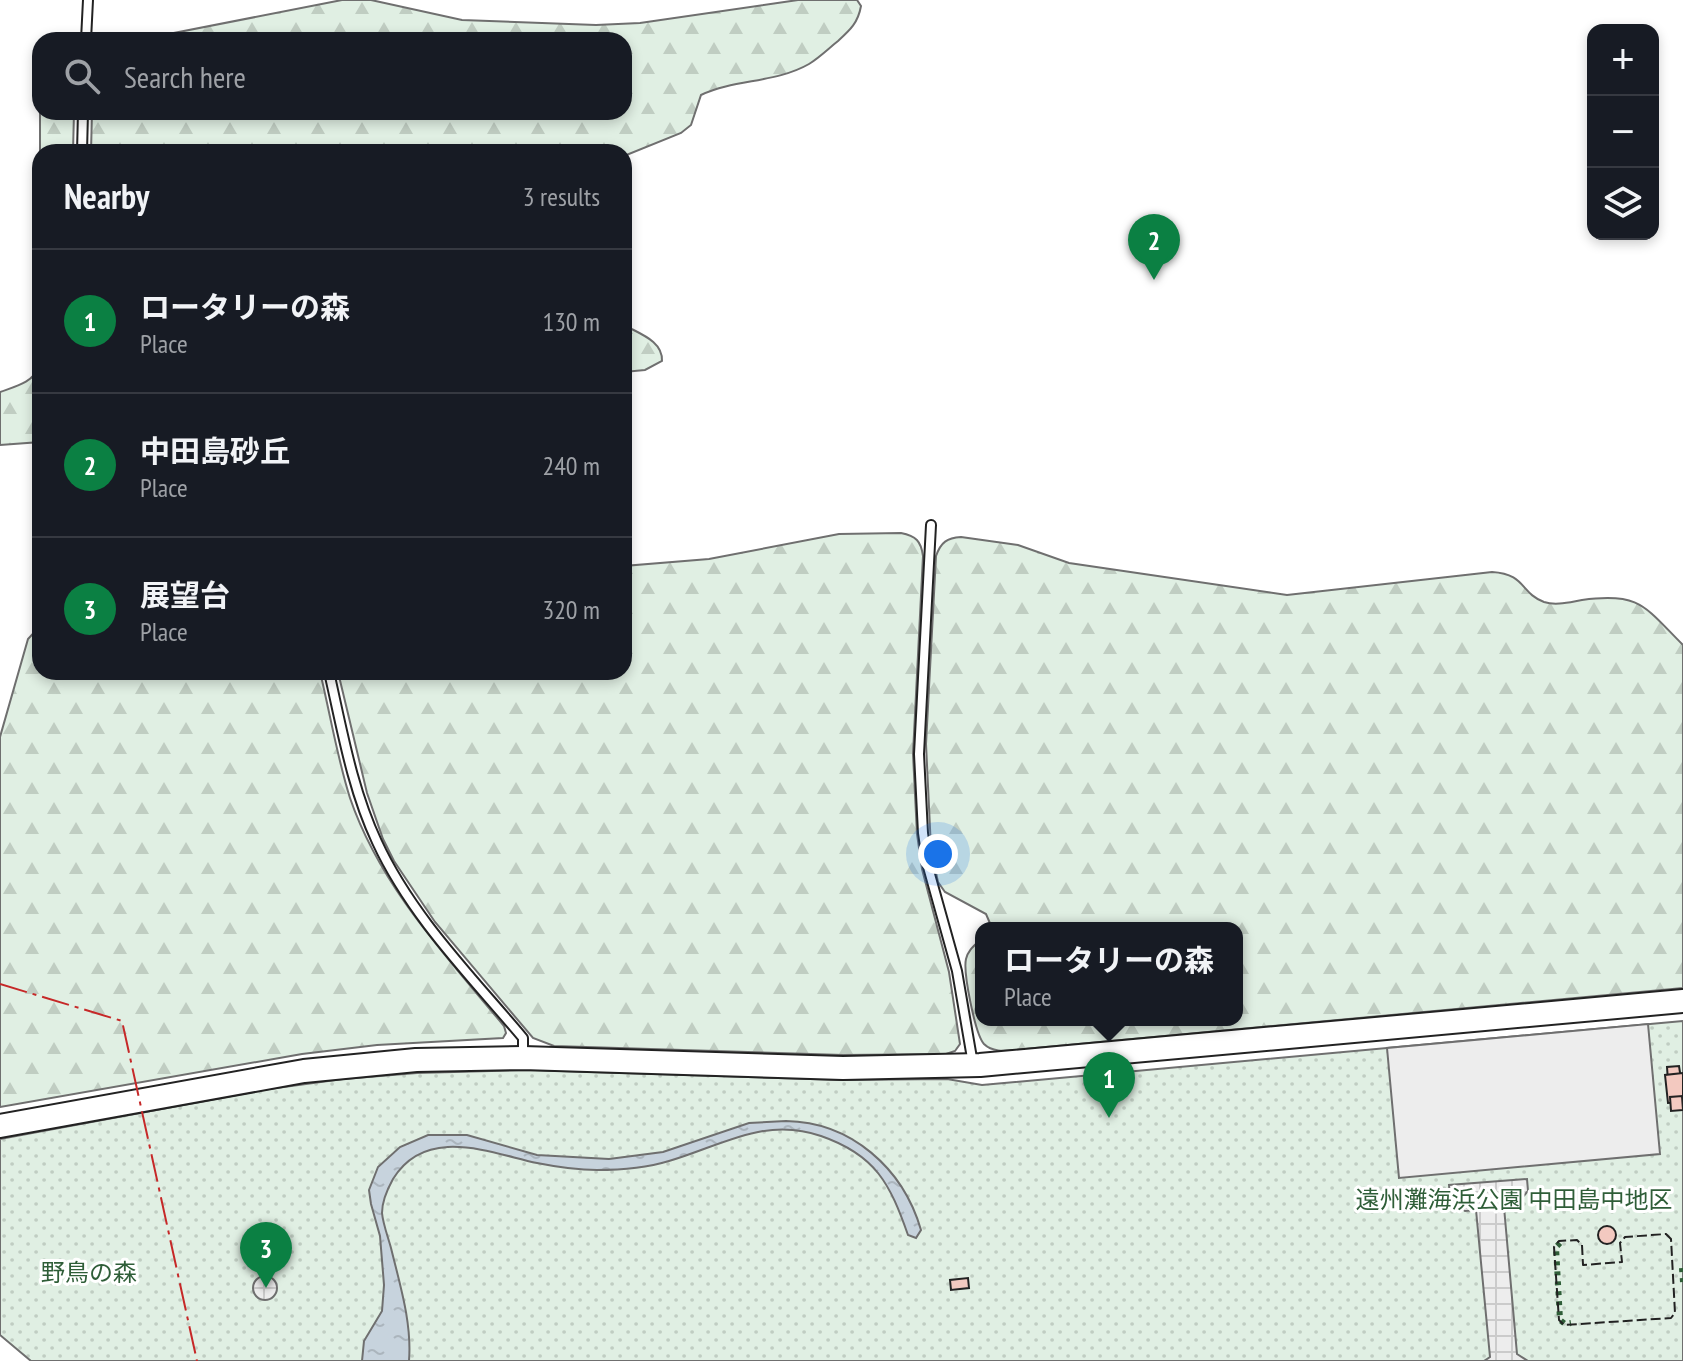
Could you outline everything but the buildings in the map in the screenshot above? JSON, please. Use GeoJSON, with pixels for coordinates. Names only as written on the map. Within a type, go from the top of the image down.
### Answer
{"type":"FeatureCollection","features":[{"type":"Feature","properties":{"kind":"street"},"geometry":{"type":"LineString","coordinates":[[0,1126],[267,1077],[341,1066],[416,1060],[523,1058],[854,1068],[973,1065],[1683,1001]]}},
{"type":"Feature","properties":{"kind":"lane"},"geometry":{"type":"LineString","coordinates":[[86,32],[88,0]]}},
{"type":"Feature","properties":{"kind":"lane"},"geometry":{"type":"LineString","coordinates":[[82,144],[83,120]]}},
{"type":"Feature","properties":{"kind":"lane"},"geometry":{"type":"LineString","coordinates":[[931,525],[920,744],[923,833],[928,867],[957,971],[973,1065]]}},
{"type":"Feature","properties":{"kind":"lane"},"geometry":{"type":"LineString","coordinates":[[331,680],[359,796],[388,864],[415,907],[523,1038],[523,1058]]}},
{"type":"Feature","properties":{"kind":"green space"},"geometry":{"type":"Polygon","coordinates":[[[342,0],[371,0],[462,20],[596,25],[640,23],[798,0],[857,0],[861,6],[850,30],[809,64],[783,75],[701,95],[691,125],[681,133],[632,153],[632,144],[91,144],[92,120],[632,120],[632,32],[179,32],[342,0]]]}},
{"type":"Feature","properties":{"kind":"green space"},"geometry":{"type":"Polygon","coordinates":[[[40,120],[74,120],[73,144],[40,144],[40,120]]]}},
{"type":"Feature","properties":{"kind":"green space"},"geometry":{"type":"Polygon","coordinates":[[[632,329],[655,343],[661,354],[662,361],[645,370],[632,371],[632,329]]]}},
{"type":"Feature","properties":{"kind":"green space"},"geometry":{"type":"Polygon","coordinates":[[[32,376],[32,443],[0,445],[0,392],[32,376]]]}},
{"type":"Feature","properties":{"kind":"green space"},"geometry":{"type":"Polygon","coordinates":[[[901,533],[917,540],[921,546],[913,754],[917,834],[922,869],[949,972],[960,1044],[955,1051],[946,1054],[843,1055],[554,1046],[533,1038],[435,922],[394,861],[367,793],[340,680],[632,680],[632,565],[709,559],[839,534],[901,533]]]}},
{"type":"Feature","properties":{"kind":"green space"},"geometry":{"type":"Polygon","coordinates":[[[952,538],[1018,545],[1069,563],[1287,595],[1492,572],[1511,576],[1544,602],[1617,598],[1640,605],[1683,645],[1683,988],[1010,1050],[987,1047],[977,1026],[1243,1026],[1243,922],[989,922],[986,914],[945,892],[938,882],[931,849],[926,744],[936,556],[940,547],[952,538]]]}},
{"type":"Feature","properties":{"kind":"green space"},"geometry":{"type":"Polygon","coordinates":[[[32,635],[32,680],[322,680],[345,782],[363,830],[416,919],[504,1026],[506,1033],[503,1038],[377,1045],[302,1054],[0,1107],[0,737],[28,639],[32,635]]]}},
{"type":"Feature","properties":{"kind":"green space"},"geometry":{"type":"Polygon","coordinates":[[[975,945],[975,1019],[966,966],[975,945]]]}},
{"type":"Feature","properties":{"kind":"green space","name":"遠州灘海浜公園 中田島中地区"},"geometry":{"type":"Polygon","coordinates":[[[1683,1021],[1683,1361],[31,1361],[0,1335],[0,1139],[269,1089],[417,1073],[528,1070],[842,1080],[947,1079],[982,1085],[1683,1021]]]}},
{"type":"Feature","properties":{"kind":"shaded area"},"geometry":{"type":"Polygon","coordinates":[[[1648,1024],[1660,1154],[1399,1178],[1387,1048],[1648,1024]]]}},
{"type":"Feature","properties":{"kind":"shaded area"},"geometry":{"type":"Polygon","coordinates":[[[1527,1179],[1528,1191],[1515,1206],[1504,1207],[1517,1354],[1528,1361],[1484,1361],[1490,1357],[1476,1210],[1465,1211],[1450,1198],[1449,1185],[1527,1179]]]}},
{"type":"Feature","properties":{"kind":"shaded area"},"geometry":{"type":"Polygon","coordinates":[[[265,1276],[276,1283],[277,1288],[270,1299],[265,1300],[254,1293],[253,1288],[260,1277],[265,1276]]]}},
{"type":"Feature","properties":{"kind":"water"},"geometry":{"type":"Polygon","coordinates":[[[749,1123],[810,1123],[832,1130],[871,1153],[888,1169],[913,1208],[921,1230],[916,1238],[908,1235],[887,1186],[868,1162],[840,1144],[801,1131],[762,1131],[660,1163],[616,1170],[567,1168],[479,1149],[441,1148],[423,1152],[407,1162],[393,1179],[382,1209],[407,1318],[409,1361],[362,1361],[364,1341],[382,1311],[384,1285],[380,1236],[369,1190],[378,1167],[400,1147],[428,1135],[467,1135],[537,1155],[609,1159],[663,1152],[749,1123]]]}},
{"type":"Feature","properties":{"kind":"hedge"},"geometry":{"type":"LineString","coordinates":[[1560,1243],[1556,1247],[1560,1320],[1565,1324],[1571,1323]]}},
{"type":"Feature","properties":{"kind":"hedge"},"geometry":{"type":"LineString","coordinates":[[1682,1268],[1683,1282]]}},
{"type":"Feature","properties":{"kind":"fence"},"geometry":{"type":"LineString","coordinates":[[1666,1234],[1671,1239],[1675,1313],[1671,1318],[1564,1325],[1559,1320],[1554,1247],[1559,1241],[1577,1240],[1582,1245],[1583,1265],[1622,1262],[1620,1243],[1625,1237],[1666,1234]]}},
{"type":"Feature","properties":{"kind":"power"},"geometry":{"type":"LineString","coordinates":[[0,984],[122,1021],[197,1361]]}},
{"type":"Feature","properties":{"kind":"place","name":"中田島砂丘"},"geometry":{"type":"Point","coordinates":[1154,280]}},
{"type":"Feature","properties":{"kind":"place","name":"ロータリーの森"},"geometry":{"type":"Point","coordinates":[1109,1118]}},
{"type":"Feature","properties":{"kind":"place","name":"展望台"},"geometry":{"type":"Point","coordinates":[266,1288]}},
{"type":"Feature","properties":{"kind":"park label","name":"野鳥の森"},"geometry":{"type":"Point","coordinates":[89,1272]}}]}
